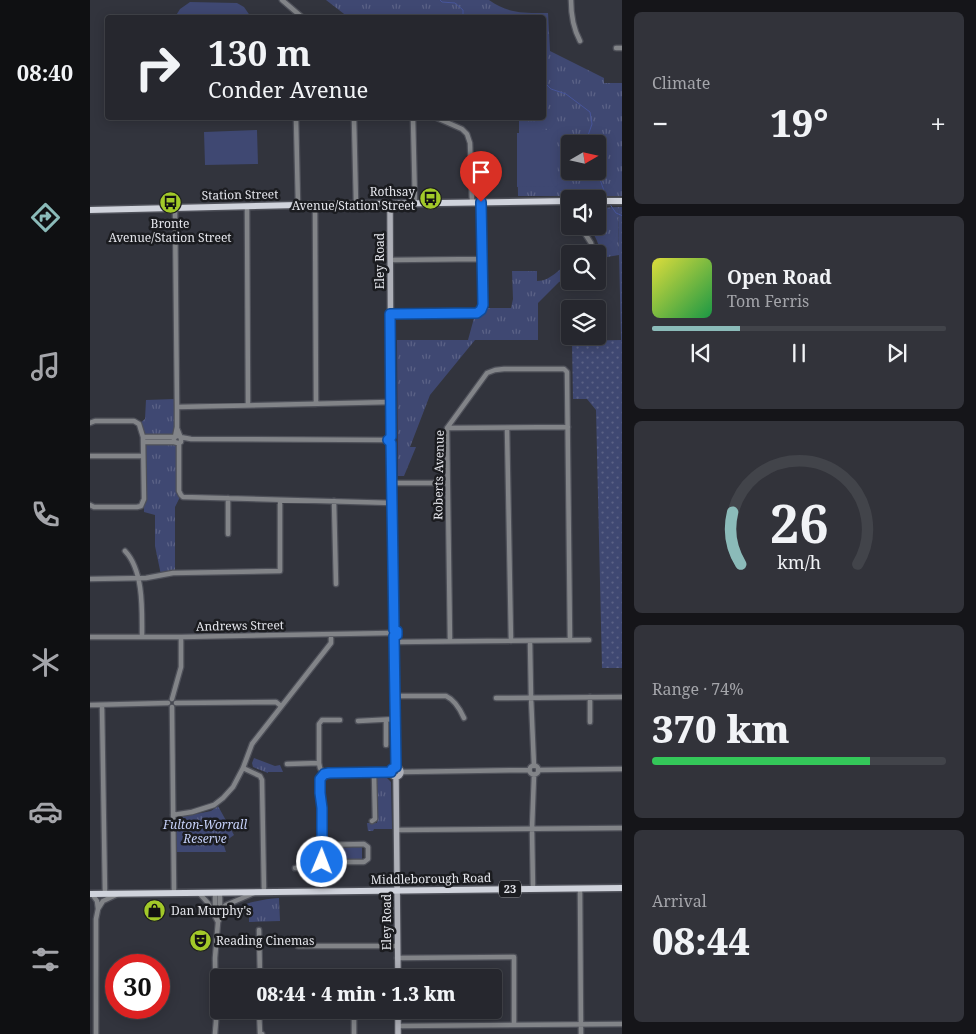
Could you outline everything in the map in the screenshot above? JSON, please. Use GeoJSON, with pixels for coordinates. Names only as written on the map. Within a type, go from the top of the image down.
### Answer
{"type":"FeatureCollection","features":[{"type":"Feature","properties":{"kind":"main road"},"geometry":{"type":"LineString","coordinates":[[606,201],[620,201]]}},
{"type":"Feature","properties":{"kind":"main road","name":"Station Street"},"geometry":{"type":"LineString","coordinates":[[90,210],[472,202],[561,202]]}},
{"type":"Feature","properties":{"kind":"main road","name":"Eley Road"},"geometry":{"type":"LineString","coordinates":[[390,204],[390,440],[396,767]]}},
{"type":"Feature","properties":{"kind":"main road"},"geometry":{"type":"LineString","coordinates":[[396,767],[401,772],[396,777],[391,772],[396,767]]}},
{"type":"Feature","properties":{"kind":"main road","name":"Eley Road"},"geometry":{"type":"LineString","coordinates":[[396,777],[398,969]]}},
{"type":"Feature","properties":{"kind":"main road","name":"Middleborough Road"},"geometry":{"type":"LineString","coordinates":[[91,894],[622,888]]}},
{"type":"Feature","properties":{"kind":"main road"},"geometry":{"type":"LineString","coordinates":[[398,1019],[398,1034]]}},
{"type":"Feature","properties":{"kind":"street"},"geometry":{"type":"LineString","coordinates":[[282,0],[300,15]]}},
{"type":"Feature","properties":{"kind":"street"},"geometry":{"type":"LineString","coordinates":[[571,0],[572,18],[580,42]]}},
{"type":"Feature","properties":{"kind":"street"},"geometry":{"type":"LineString","coordinates":[[294,10],[294,15]]}},
{"type":"Feature","properties":{"kind":"street"},"geometry":{"type":"LineString","coordinates":[[616,48],[622,48]]}},
{"type":"Feature","properties":{"kind":"street"},"geometry":{"type":"LineString","coordinates":[[296,120],[298,205]]}},
{"type":"Feature","properties":{"kind":"street"},"geometry":{"type":"LineString","coordinates":[[354,120],[356,204]]}},
{"type":"Feature","properties":{"kind":"street"},"geometry":{"type":"LineString","coordinates":[[413,120],[415,204]]}},
{"type":"Feature","properties":{"kind":"street"},"geometry":{"type":"LineString","coordinates":[[442,120],[462,129],[468,134],[470,142],[472,202]]}},
{"type":"Feature","properties":{"kind":"street"},"geometry":{"type":"LineString","coordinates":[[390,314],[477,313],[481,310],[483,305],[481,202]]}},
{"type":"Feature","properties":{"kind":"street"},"geometry":{"type":"LineString","coordinates":[[315,205],[316,404]]}},
{"type":"Feature","properties":{"kind":"street"},"geometry":{"type":"LineString","coordinates":[[247,206],[248,405]]}},
{"type":"Feature","properties":{"kind":"street"},"geometry":{"type":"LineString","coordinates":[[175,208],[177,440],[179,490],[181,495],[183,497],[392,503]]}},
{"type":"Feature","properties":{"kind":"street"},"geometry":{"type":"LineString","coordinates":[[390,260],[482,259]]}},
{"type":"Feature","properties":{"kind":"street","name":"Roberts Avenue"},"geometry":{"type":"LineString","coordinates":[[450,641],[447,428],[488,373],[504,369],[564,369],[567,372],[568,428]]}},
{"type":"Feature","properties":{"kind":"street"},"geometry":{"type":"LineString","coordinates":[[177,407],[391,402]]}},
{"type":"Feature","properties":{"kind":"street"},"geometry":{"type":"LineString","coordinates":[[90,423],[95,421],[134,420],[139,424],[143,440],[144,499],[142,506],[137,507],[94,507],[90,505]]}},
{"type":"Feature","properties":{"kind":"street"},"geometry":{"type":"LineString","coordinates":[[447,428],[568,428],[570,640]]}},
{"type":"Feature","properties":{"kind":"street"},"geometry":{"type":"LineString","coordinates":[[507,428],[511,641]]}},
{"type":"Feature","properties":{"kind":"street"},"geometry":{"type":"LineString","coordinates":[[143,440],[390,440]]}},
{"type":"Feature","properties":{"kind":"street"},"geometry":{"type":"LineString","coordinates":[[90,456],[143,456]]}},
{"type":"Feature","properties":{"kind":"street"},"geometry":{"type":"LineString","coordinates":[[392,483],[448,483]]}},
{"type":"Feature","properties":{"kind":"street"},"geometry":{"type":"LineString","coordinates":[[228,498],[228,534]]}},
{"type":"Feature","properties":{"kind":"street"},"geometry":{"type":"LineString","coordinates":[[90,579],[138,578],[175,573],[280,571],[280,500]]}},
{"type":"Feature","properties":{"kind":"street"},"geometry":{"type":"LineString","coordinates":[[334,501],[336,584]]}},
{"type":"Feature","properties":{"kind":"street"},"geometry":{"type":"LineString","coordinates":[[124,551],[130,556],[138,578],[142,598],[142,637]]}},
{"type":"Feature","properties":{"kind":"street"},"geometry":{"type":"LineString","coordinates":[[173,815],[192,812],[214,805],[233,787],[252,744],[331,643],[331,634]]}},
{"type":"Feature","properties":{"kind":"street","name":"Andrews Street"},"geometry":{"type":"LineString","coordinates":[[90,637],[331,634],[393,635],[450,641],[588,640]]}},
{"type":"Feature","properties":{"kind":"street"},"geometry":{"type":"LineString","coordinates":[[174,893],[172,703],[181,667],[181,637]]}},
{"type":"Feature","properties":{"kind":"street"},"geometry":{"type":"LineString","coordinates":[[530,641],[534,766],[538,770],[622,769]]}},
{"type":"Feature","properties":{"kind":"street"},"geometry":{"type":"LineString","coordinates":[[395,696],[446,696],[453,699],[464,718]]}},
{"type":"Feature","properties":{"kind":"street"},"geometry":{"type":"LineString","coordinates":[[590,697],[590,722]]}},
{"type":"Feature","properties":{"kind":"street"},"geometry":{"type":"LineString","coordinates":[[496,698],[622,697]]}},
{"type":"Feature","properties":{"kind":"street"},"geometry":{"type":"LineString","coordinates":[[90,705],[276,702],[281,706]]}},
{"type":"Feature","properties":{"kind":"street"},"geometry":{"type":"LineString","coordinates":[[102,705],[105,894]]}},
{"type":"Feature","properties":{"kind":"street"},"geometry":{"type":"LineString","coordinates":[[358,720],[396,719]]}},
{"type":"Feature","properties":{"kind":"street"},"geometry":{"type":"LineString","coordinates":[[324,774],[319,763],[319,724],[322,720],[340,720]]}},
{"type":"Feature","properties":{"kind":"street"},"geometry":{"type":"LineString","coordinates":[[386,720],[386,745]]}},
{"type":"Feature","properties":{"kind":"street"},"geometry":{"type":"LineString","coordinates":[[287,764],[319,763]]}},
{"type":"Feature","properties":{"kind":"street"},"geometry":{"type":"LineString","coordinates":[[401,772],[529,770],[530,767],[534,766]]}},
{"type":"Feature","properties":{"kind":"street"},"geometry":{"type":"LineString","coordinates":[[243,768],[260,776],[262,780],[264,892]]}},
{"type":"Feature","properties":{"kind":"street"},"geometry":{"type":"LineString","coordinates":[[529,770],[534,775]]}},
{"type":"Feature","properties":{"kind":"street"},"geometry":{"type":"LineString","coordinates":[[533,889],[532,829],[534,775],[538,770]]}},
{"type":"Feature","properties":{"kind":"street"},"geometry":{"type":"LineString","coordinates":[[374,772],[374,820],[382,821]]}},
{"type":"Feature","properties":{"kind":"street"},"geometry":{"type":"LineString","coordinates":[[295,868],[319,867],[322,862],[320,779],[324,774],[391,772]]}},
{"type":"Feature","properties":{"kind":"street"},"geometry":{"type":"LineString","coordinates":[[397,830],[622,828]]}},
{"type":"Feature","properties":{"kind":"street"},"geometry":{"type":"LineString","coordinates":[[322,845],[364,844],[368,847],[368,859],[364,862],[322,862]]}},
{"type":"Feature","properties":{"kind":"street"},"geometry":{"type":"LineString","coordinates":[[580,889],[581,1034]]}},
{"type":"Feature","properties":{"kind":"street"},"geometry":{"type":"LineString","coordinates":[[220,910],[226,905],[255,892]]}},
{"type":"Feature","properties":{"kind":"street"},"geometry":{"type":"LineString","coordinates":[[199,893],[215,914]]}},
{"type":"Feature","properties":{"kind":"street"},"geometry":{"type":"LineString","coordinates":[[215,1034],[215,958],[220,918],[217,893]]}},
{"type":"Feature","properties":{"kind":"street"},"geometry":{"type":"LineString","coordinates":[[217,893],[215,918],[218,922]]}},
{"type":"Feature","properties":{"kind":"street"},"geometry":{"type":"LineString","coordinates":[[91,894],[97,901],[98,909]]}},
{"type":"Feature","properties":{"kind":"street"},"geometry":{"type":"LineString","coordinates":[[96,1034],[96,918],[98,909],[103,901],[118,894]]}},
{"type":"Feature","properties":{"kind":"street"},"geometry":{"type":"LineString","coordinates":[[259,930],[260,969]]}},
{"type":"Feature","properties":{"kind":"street"},"geometry":{"type":"LineString","coordinates":[[298,946],[397,946]]}},
{"type":"Feature","properties":{"kind":"street"},"geometry":{"type":"LineString","coordinates":[[397,958],[514,958],[514,1025]]}},
{"type":"Feature","properties":{"kind":"street"},"geometry":{"type":"LineString","coordinates":[[259,1019],[260,1033],[262,1034]]}},
{"type":"Feature","properties":{"kind":"street"},"geometry":{"type":"LineString","coordinates":[[354,1019],[354,1034]]}},
{"type":"Feature","properties":{"kind":"street"},"geometry":{"type":"LineString","coordinates":[[398,1026],[622,1024]]}},
{"type":"Feature","properties":{"kind":"green space"},"geometry":{"type":"Polygon","coordinates":[[[326,0],[489,0],[496,5],[510,10],[525,13],[548,13],[550,51],[604,78],[604,83],[622,83],[622,196],[606,196],[606,190],[561,190],[561,196],[518,196],[517,133],[519,133],[519,120],[546,120],[546,15],[345,15],[326,0]]]}},
{"type":"Feature","properties":{"kind":"green space"},"geometry":{"type":"Polygon","coordinates":[[[190,2],[237,3],[244,7],[250,15],[176,15],[180,9],[190,2]]]}},
{"type":"Feature","properties":{"kind":"green space"},"geometry":{"type":"Polygon","coordinates":[[[257,130],[258,164],[205,165],[204,132],[257,130]]]}},
{"type":"Feature","properties":{"kind":"green space"},"geometry":{"type":"Polygon","coordinates":[[[519,130],[557,130],[558,186],[517,187],[517,133],[519,133],[519,130]]]}},
{"type":"Feature","properties":{"kind":"green space"},"geometry":{"type":"Polygon","coordinates":[[[618,207],[622,207],[622,668],[602,668],[596,410],[587,399],[573,399],[572,345],[606,345],[606,340],[621,340],[618,207]]]}},
{"type":"Feature","properties":{"kind":"green space"},"geometry":{"type":"Polygon","coordinates":[[[618,207],[619,255],[606,257],[606,245],[598,245],[594,235],[606,235],[606,208],[618,207]]]}},
{"type":"Feature","properties":{"kind":"green space"},"geometry":{"type":"Polygon","coordinates":[[[561,269],[561,281],[538,303],[538,340],[475,340],[430,395],[410,447],[416,447],[404,476],[398,476],[397,340],[468,340],[474,318],[488,308],[511,308],[513,299],[512,271],[537,271],[537,281],[551,277],[561,269]]]}},
{"type":"Feature","properties":{"kind":"green space"},"geometry":{"type":"Polygon","coordinates":[[[175,399],[175,443],[179,457],[181,495],[175,507],[175,573],[161,575],[155,546],[155,515],[144,512],[143,437],[139,424],[145,419],[146,400],[175,399]]]}},
{"type":"Feature","properties":{"kind":"green space"},"geometry":{"type":"Polygon","coordinates":[[[254,758],[275,766],[280,765],[283,772],[268,773],[253,767],[254,758]]]}},
{"type":"Feature","properties":{"kind":"green space"},"geometry":{"type":"Polygon","coordinates":[[[377,777],[386,777],[391,782],[392,829],[368,831],[367,823],[377,823],[377,777]]]}},
{"type":"Feature","properties":{"kind":"green space","name":"Fulton-Worrall Reserve"},"geometry":{"type":"Polygon","coordinates":[[[218,806],[234,835],[223,843],[226,852],[176,852],[176,818],[211,811],[218,806]]]}},
{"type":"Feature","properties":{"kind":"green space"},"geometry":{"type":"Polygon","coordinates":[[[326,847],[362,847],[362,860],[325,860],[326,847]]]}},
{"type":"Feature","properties":{"kind":"green space"},"geometry":{"type":"Polygon","coordinates":[[[279,898],[280,921],[249,922],[249,910],[236,910],[235,908],[257,901],[279,898]]]}},
{"type":"Feature","properties":{"kind":"waterway"},"geometry":{"type":"LineString","coordinates":[[440,0],[442,2],[455,3],[463,10],[463,15]]}},
{"type":"Feature","properties":{"kind":"waterway"},"geometry":{"type":"LineString","coordinates":[[547,85],[551,89],[566,94],[590,112],[592,124],[588,135]]}},
{"type":"Feature","properties":{"kind":"waterway"},"geometry":{"type":"LineString","coordinates":[[600,180],[607,199]]}},
{"type":"Feature","properties":{"kind":"waterway"},"geometry":{"type":"LineString","coordinates":[[609,203],[616,213],[622,216]]}},
{"type":"Feature","properties":{"kind":"place","name":"Rothsay Avenue/Station Street"},"geometry":{"type":"Point","coordinates":[431,199]}},
{"type":"Feature","properties":{"kind":"place","name":"Bronte Avenue/Station Street"},"geometry":{"type":"Point","coordinates":[170,203]}},
{"type":"Feature","properties":{"kind":"place","name":"Dan Murphy's"},"geometry":{"type":"Point","coordinates":[155,911]}},
{"type":"Feature","properties":{"kind":"place","name":"Reading Cinemas"},"geometry":{"type":"Point","coordinates":[200,941]}},
{"type":"Feature","properties":{"kind":"route"},"geometry":{"type":"LineString","coordinates":[[322,862],[320,779],[324,774],[329,773],[391,772],[396,767],[394,636],[397,635],[397,631],[394,630],[391,443],[388,440],[391,437],[390,314],[477,313],[481,310],[483,305],[481,202]]}}]}
